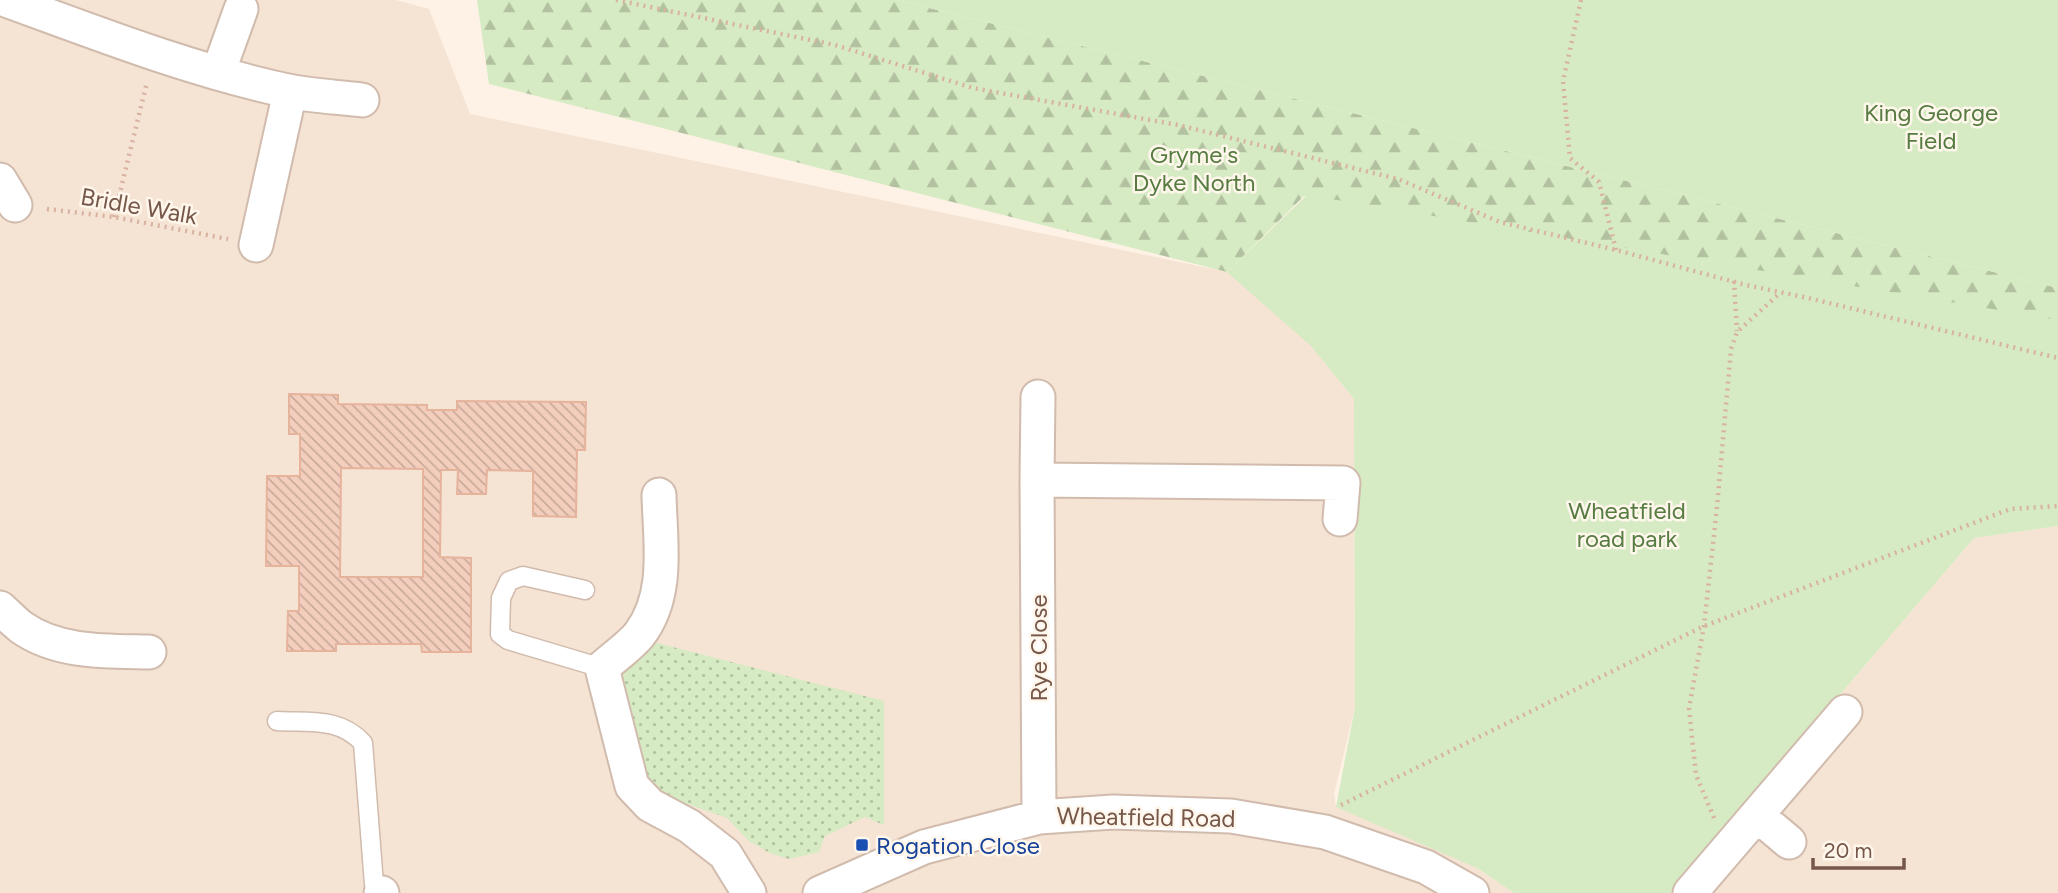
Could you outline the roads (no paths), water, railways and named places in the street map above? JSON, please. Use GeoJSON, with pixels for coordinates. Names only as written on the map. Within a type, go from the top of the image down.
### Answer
{"type":"FeatureCollection","features":[{"type":"Feature","properties":{"kind":"street"},"geometry":{"type":"LineString","coordinates":[[0,19],[6,0],[155,54],[218,73],[290,92],[362,100]]}},
{"type":"Feature","properties":{"kind":"street"},"geometry":{"type":"LineString","coordinates":[[218,73],[241,9]]}},
{"type":"Feature","properties":{"kind":"street"},"geometry":{"type":"LineString","coordinates":[[256,245],[290,92]]}},
{"type":"Feature","properties":{"kind":"street","name":"Rye Close"},"geometry":{"type":"LineString","coordinates":[[1038,397],[1040,817]]}},
{"type":"Feature","properties":{"kind":"street"},"geometry":{"type":"LineString","coordinates":[[1037,480],[1343,483],[1340,519]]}},
{"type":"Feature","properties":{"kind":"street"},"geometry":{"type":"LineString","coordinates":[[659,495],[662,577],[655,608],[639,635],[602,668],[632,786],[650,805],[689,826],[725,854],[749,893]]}},
{"type":"Feature","properties":{"kind":"street"},"geometry":{"type":"LineString","coordinates":[[0,608],[21,627],[56,644],[97,650],[149,652]]}},
{"type":"Feature","properties":{"kind":"street"},"geometry":{"type":"LineString","coordinates":[[1690,893],[1844,712]]}},
{"type":"Feature","properties":{"kind":"street","name":"Wheatfield Road"},"geometry":{"type":"LineString","coordinates":[[820,893],[924,847],[1040,817],[1113,812],[1231,816],[1325,832],[1426,867],[1472,893]]}},
{"type":"Feature","properties":{"kind":"street"},"geometry":{"type":"LineString","coordinates":[[1757,815],[1789,842]]}},
{"type":"Feature","properties":{"kind":"lane"},"geometry":{"type":"LineString","coordinates":[[585,590],[523,576],[509,581],[501,598],[500,634],[508,640],[602,668]]}},
{"type":"Feature","properties":{"kind":"lane"},"geometry":{"type":"LineString","coordinates":[[277,721],[338,725],[355,734],[363,743],[374,884],[382,893]]}},
{"type":"Feature","properties":{"kind":"place","name":"Rogation Close"},"geometry":{"type":"Point","coordinates":[862,845]}},
{"type":"Feature","properties":{"kind":"park label","name":"King George Field"},"geometry":{"type":"Point","coordinates":[1931,126]}},
{"type":"Feature","properties":{"kind":"park label","name":"Gryme's Dyke North"},"geometry":{"type":"Point","coordinates":[1194,168]}},
{"type":"Feature","properties":{"kind":"park label","name":"Wheatfield road park"},"geometry":{"type":"Point","coordinates":[1627,524]}}]}
